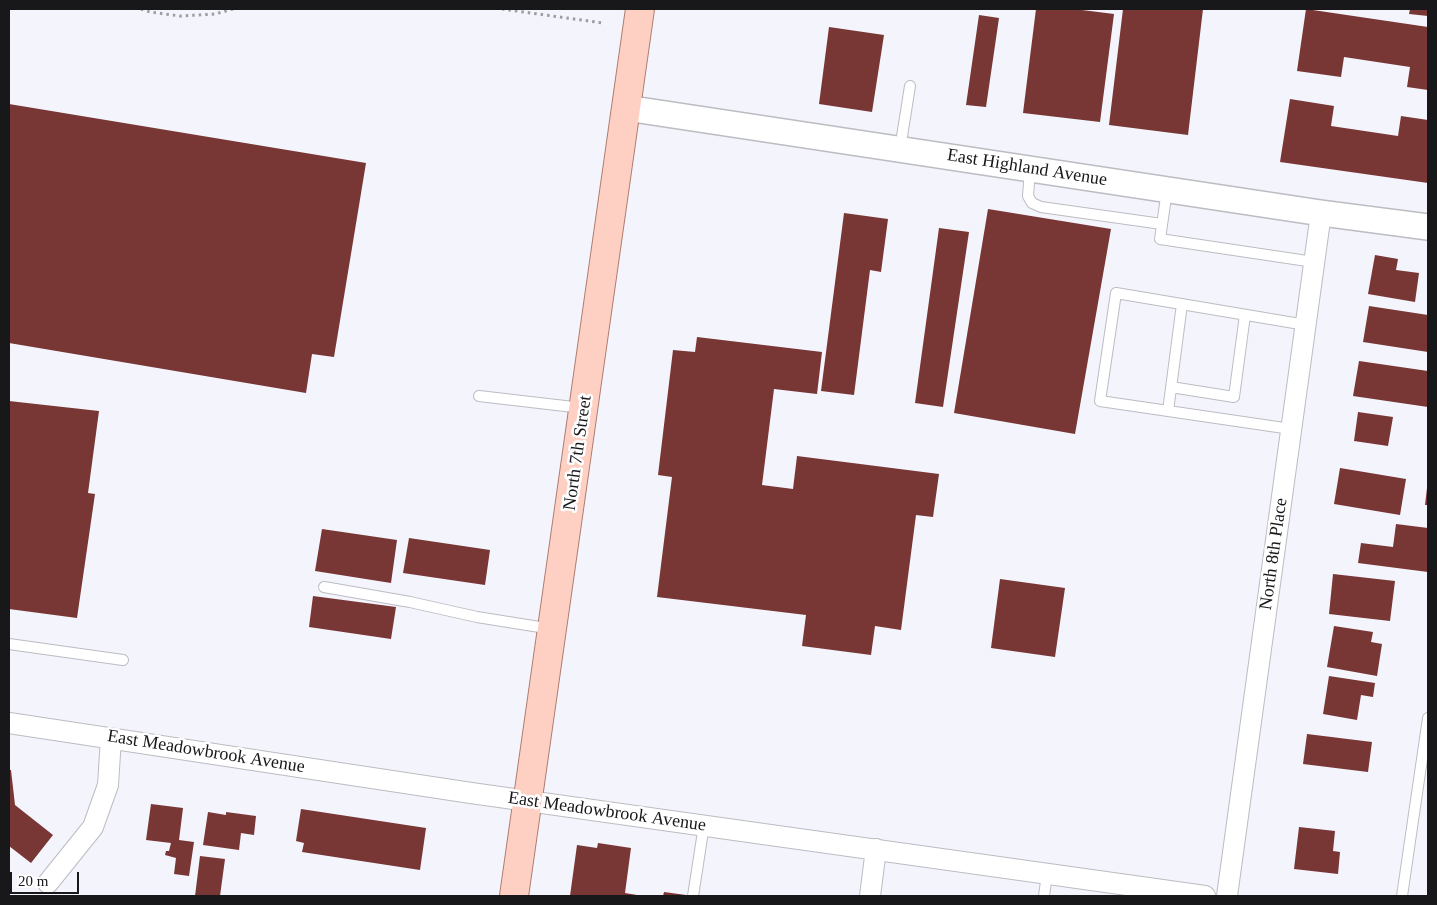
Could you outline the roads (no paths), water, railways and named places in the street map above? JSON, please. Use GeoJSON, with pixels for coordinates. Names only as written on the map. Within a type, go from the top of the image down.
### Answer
{"type":"FeatureCollection","features":[{"type":"Feature","properties":{"kind":"main road","name":"North 7th Street"},"geometry":{"type":"LineString","coordinates":[[514,896],[640,9]]}},
{"type":"Feature","properties":{"kind":"street","name":"East Highland Avenue"},"geometry":{"type":"LineString","coordinates":[[626,108],[1321,213],[1428,226]]}},
{"type":"Feature","properties":{"kind":"street","name":"North 8th Place"},"geometry":{"type":"LineString","coordinates":[[1227,896],[1321,213]]}},
{"type":"Feature","properties":{"kind":"street","name":"East Meadowbrook Avenue"},"geometry":{"type":"LineString","coordinates":[[9,724],[528,801],[1205,896]]}},
{"type":"Feature","properties":{"kind":"street"},"geometry":{"type":"LineString","coordinates":[[48,884],[93,827],[108,785],[111,738]]}},
{"type":"Feature","properties":{"kind":"street"},"geometry":{"type":"LineString","coordinates":[[870,896],[876,849]]}},
{"type":"Feature","properties":{"kind":"lane"},"geometry":{"type":"LineString","coordinates":[[900,150],[910,86]]}},
{"type":"Feature","properties":{"kind":"lane"},"geometry":{"type":"LineString","coordinates":[[1030,169],[1028,196],[1032,204],[1040,207],[1162,224]]}},
{"type":"Feature","properties":{"kind":"lane"},"geometry":{"type":"LineString","coordinates":[[1167,190],[1160,239],[1314,262]]}},
{"type":"Feature","properties":{"kind":"lane"},"geometry":{"type":"LineString","coordinates":[[1291,429],[1100,400],[1116,293],[1306,325]]}},
{"type":"Feature","properties":{"kind":"lane"},"geometry":{"type":"LineString","coordinates":[[1168,411],[1182,304]]}},
{"type":"Feature","properties":{"kind":"lane"},"geometry":{"type":"LineString","coordinates":[[1171,387],[1234,397],[1245,314]]}},
{"type":"Feature","properties":{"kind":"lane"},"geometry":{"type":"LineString","coordinates":[[479,396],[584,408]]}},
{"type":"Feature","properties":{"kind":"lane"},"geometry":{"type":"LineString","coordinates":[[324,587],[410,602],[477,617],[553,629]]}},
{"type":"Feature","properties":{"kind":"lane"},"geometry":{"type":"LineString","coordinates":[[9,644],[122,660]]}},
{"type":"Feature","properties":{"kind":"lane"},"geometry":{"type":"LineString","coordinates":[[1402,896],[1428,718]]}},
{"type":"Feature","properties":{"kind":"lane"},"geometry":{"type":"LineString","coordinates":[[693,896],[704,825]]}},
{"type":"Feature","properties":{"kind":"lane"},"geometry":{"type":"LineString","coordinates":[[1044,896],[1047,874]]}}]}
